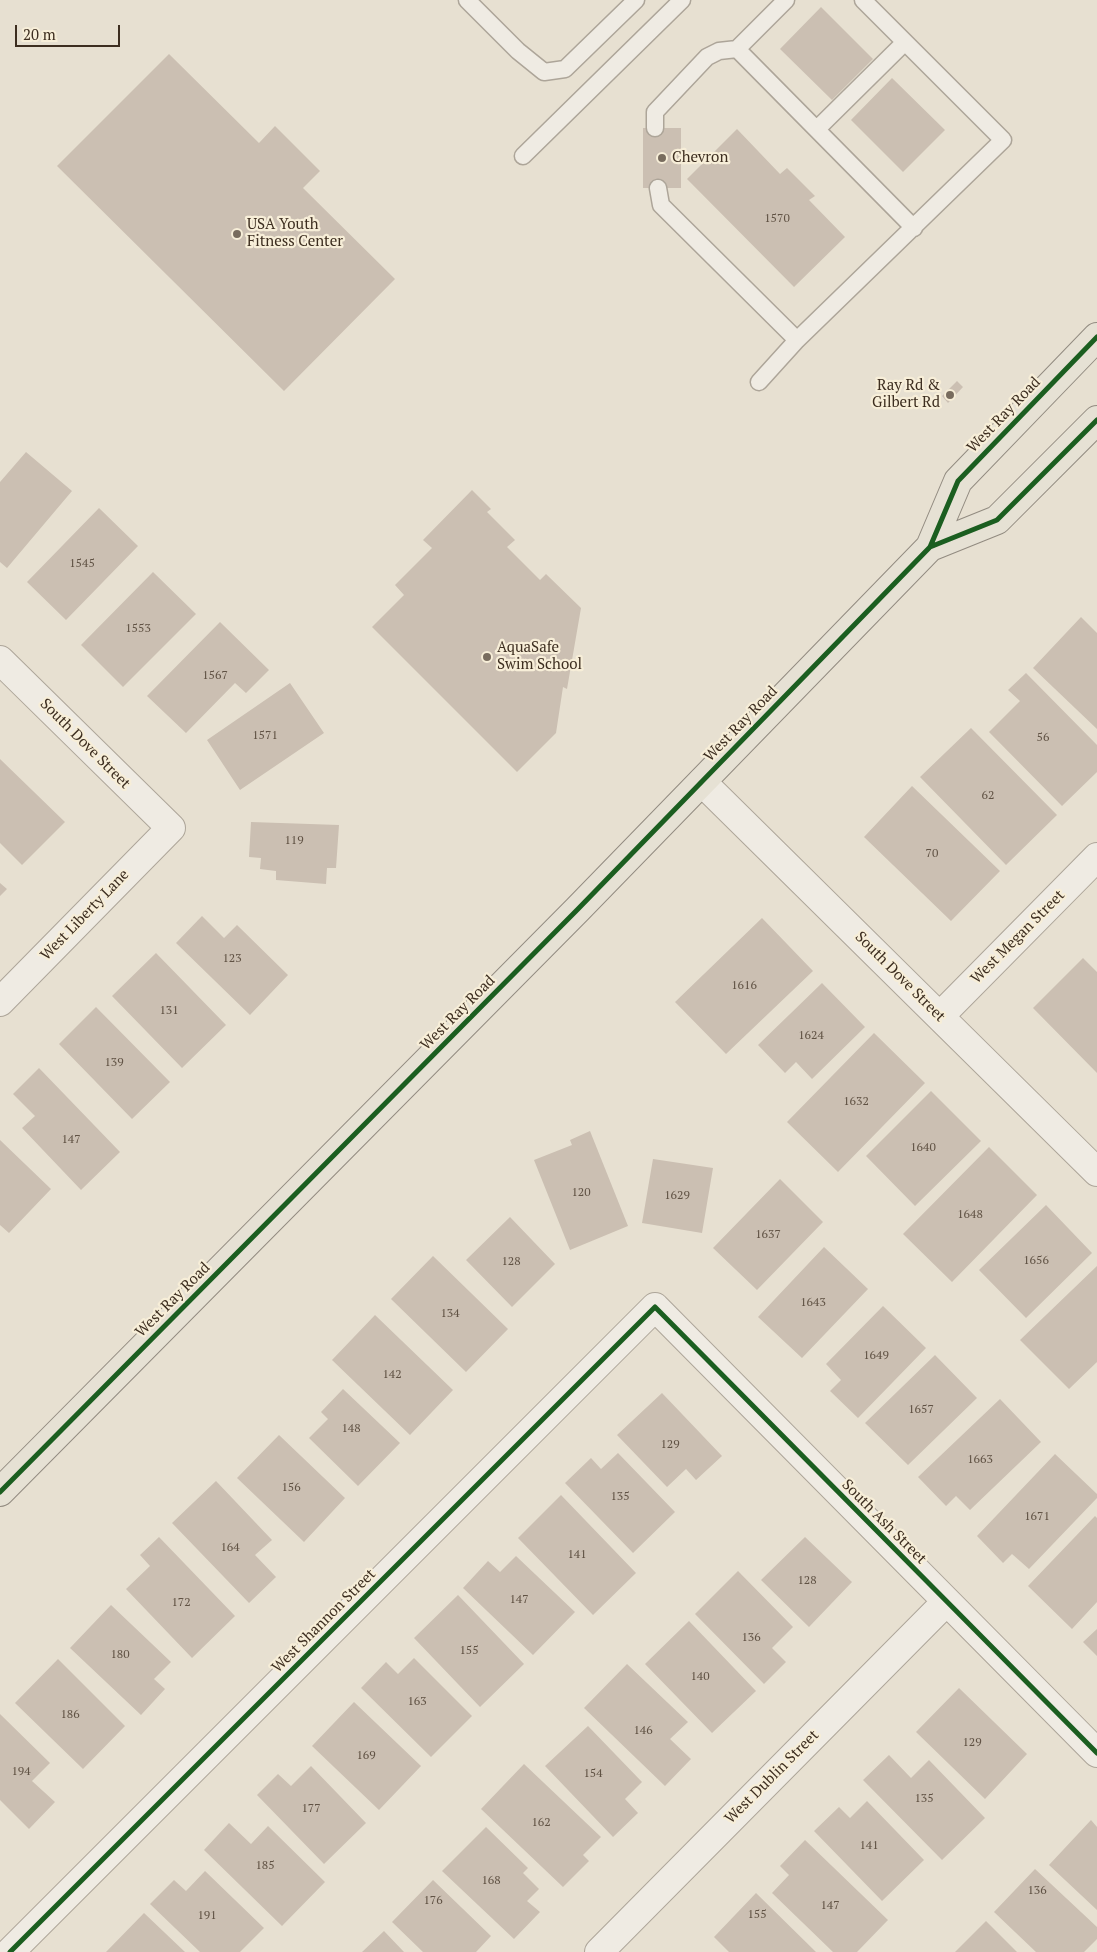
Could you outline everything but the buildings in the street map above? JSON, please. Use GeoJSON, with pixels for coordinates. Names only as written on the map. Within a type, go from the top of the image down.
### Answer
{"type":"FeatureCollection","features":[{"type":"Feature","properties":{"kind":"main road","name":"West Ray Road"},"geometry":{"type":"LineString","coordinates":[[0,1492],[702,782],[930,547],[958,481],[1097,337]]}},
{"type":"Feature","properties":{"kind":"main road","name":"West Ray Road"},"geometry":{"type":"LineString","coordinates":[[930,547],[997,520],[1097,420]]}},
{"type":"Feature","properties":{"kind":"street","name":"South Dove Street"},"geometry":{"type":"LineString","coordinates":[[0,660],[171,828]]}},
{"type":"Feature","properties":{"kind":"street","name":"South Dove Street"},"geometry":{"type":"LineString","coordinates":[[702,782],[1097,1172]]}},
{"type":"Feature","properties":{"kind":"street","name":"West Liberty Lane"},"geometry":{"type":"LineString","coordinates":[[0,1002],[171,828]]}},
{"type":"Feature","properties":{"kind":"street","name":"West Megan Street"},"geometry":{"type":"LineString","coordinates":[[940,1016],[1097,857]]}},
{"type":"Feature","properties":{"kind":"street","name":"South Ash Street"},"geometry":{"type":"LineString","coordinates":[[655,1307],[1097,1753]]}},
{"type":"Feature","properties":{"kind":"street","name":"West Shannon Street"},"geometry":{"type":"LineString","coordinates":[[10,1952],[655,1307]]}},
{"type":"Feature","properties":{"kind":"street","name":"West Dublin Street"},"geometry":{"type":"LineString","coordinates":[[599,1952],[946,1602]]}},
{"type":"Feature","properties":{"kind":"lane"},"geometry":{"type":"LineString","coordinates":[[467,0],[518,51],[544,72],[565,69],[636,0]]}},
{"type":"Feature","properties":{"kind":"lane"},"geometry":{"type":"LineString","coordinates":[[523,156],[682,0]]}},
{"type":"Feature","properties":{"kind":"lane"},"geometry":{"type":"LineString","coordinates":[[655,128],[655,112],[707,57],[719,51],[737,49],[786,0]]}},
{"type":"Feature","properties":{"kind":"lane"},"geometry":{"type":"LineString","coordinates":[[759,382],[797,340],[1003,140],[863,0]]}},
{"type":"Feature","properties":{"kind":"lane"},"geometry":{"type":"LineString","coordinates":[[818,129],[904,43]]}},
{"type":"Feature","properties":{"kind":"lane"},"geometry":{"type":"LineString","coordinates":[[737,49],[914,228]]}},
{"type":"Feature","properties":{"kind":"lane"},"geometry":{"type":"LineString","coordinates":[[658,188],[661,205],[797,340]]}},
{"type":"Feature","properties":{"kind":"cycle path"},"geometry":{"type":"LineString","coordinates":[[0,1492],[577,910],[930,547],[958,481],[1097,337]]}},
{"type":"Feature","properties":{"kind":"cycle path"},"geometry":{"type":"LineString","coordinates":[[930,547],[997,520],[1097,420]]}},
{"type":"Feature","properties":{"kind":"cycle path"},"geometry":{"type":"LineString","coordinates":[[10,1952],[655,1307],[1097,1753]]}},
{"type":"Feature","properties":{"kind":"place","name":"Chevron"},"geometry":{"type":"Point","coordinates":[662,158]}},
{"type":"Feature","properties":{"kind":"place","name":"USA Youth Fitness Center"},"geometry":{"type":"Point","coordinates":[237,234]}},
{"type":"Feature","properties":{"kind":"place","name":"Ray Rd & Gilbert Rd"},"geometry":{"type":"Point","coordinates":[950,395]}},
{"type":"Feature","properties":{"kind":"place","name":"AquaSafe Swim School"},"geometry":{"type":"Point","coordinates":[487,657]}}]}
